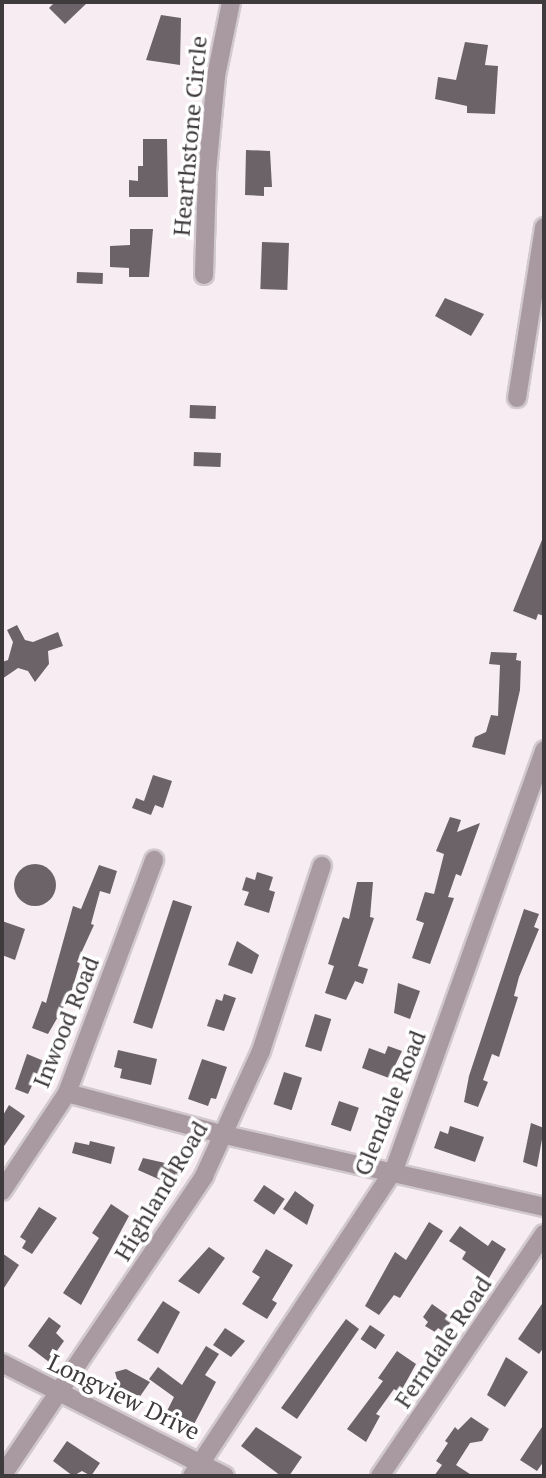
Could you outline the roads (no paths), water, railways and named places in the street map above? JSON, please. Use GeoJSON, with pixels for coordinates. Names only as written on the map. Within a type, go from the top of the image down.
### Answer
{"type":"FeatureCollection","features":[{"type":"Feature","properties":{"kind":"street","name":"Hearthstone Circle"},"geometry":{"type":"LineString","coordinates":[[205,275],[207,172],[216,76],[231,2]]}},
{"type":"Feature","properties":{"kind":"street"},"geometry":{"type":"LineString","coordinates":[[517,398],[544,227]]}},
{"type":"Feature","properties":{"kind":"street","name":"Glendale Road"},"geometry":{"type":"LineString","coordinates":[[197,1469],[394,1170],[544,750]]}},
{"type":"Feature","properties":{"kind":"street","name":"Inwood Road"},"geometry":{"type":"LineString","coordinates":[[2,1191],[67,1093],[155,860]]}},
{"type":"Feature","properties":{"kind":"street","name":"Highland Road"},"geometry":{"type":"LineString","coordinates":[[2,1476],[204,1176],[261,1051],[322,866]]}},
{"type":"Feature","properties":{"kind":"street"},"geometry":{"type":"LineString","coordinates":[[67,1093],[225,1135],[394,1170],[544,1207]]}},
{"type":"Feature","properties":{"kind":"street","name":"Ferndale Road"},"geometry":{"type":"LineString","coordinates":[[380,1476],[544,1234]]}},
{"type":"Feature","properties":{"kind":"street","name":"Longview Drive"},"geometry":{"type":"LineString","coordinates":[[2,1363],[197,1469],[225,1476]]}}]}
